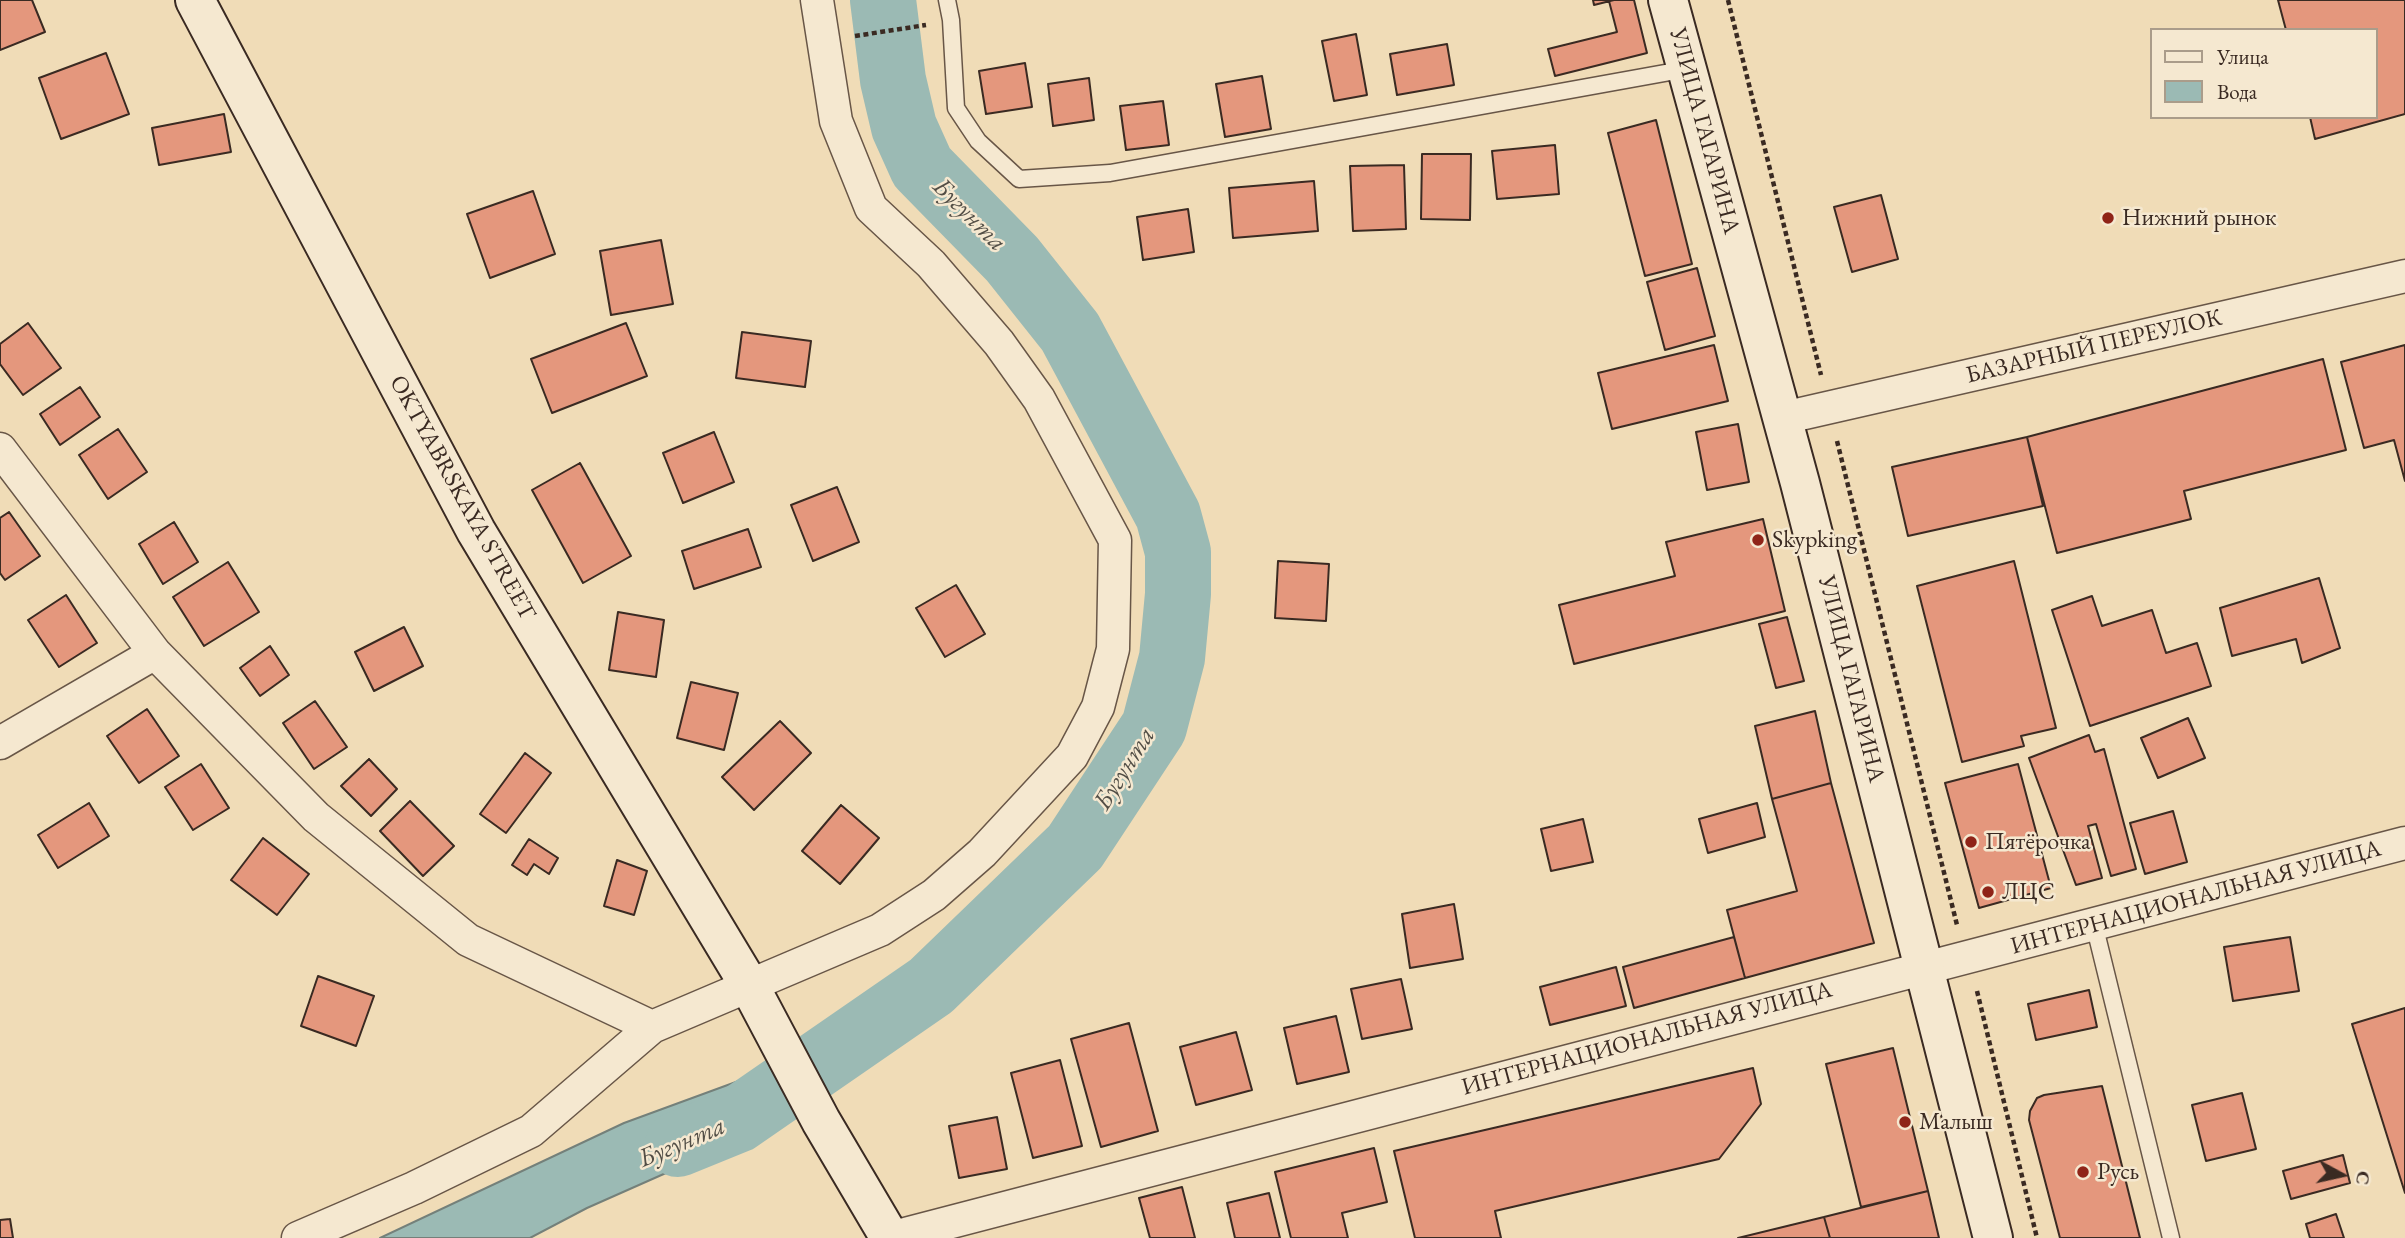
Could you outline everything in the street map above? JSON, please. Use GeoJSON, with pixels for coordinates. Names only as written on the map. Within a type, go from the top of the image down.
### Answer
{"type":"FeatureCollection","features":[{"type":"Feature","properties":{"kind":"main road","name":"OKTYABRSKAYA STREET"},"geometry":{"type":"LineString","coordinates":[[195,0],[476,531],[757,1001],[821,1121],[890,1238]]}},
{"type":"Feature","properties":{"kind":"main road","name":"УЛИЦА ГАГАРИНА"},"geometry":{"type":"LineString","coordinates":[[1668,0],[1783,418],[1926,967],[1993,1238]]}},
{"type":"Feature","properties":{"kind":"street"},"geometry":{"type":"LineString","coordinates":[[298,1238],[414,1188],[531,1131],[652,1027],[757,1001],[880,930],[934,895],[982,853],[1072,756],[1098,707],[1113,649],[1115,541],[1039,399],[999,343],[930,264],[871,208],[836,121],[817,0]]}},
{"type":"Feature","properties":{"kind":"street","name":"БАЗАРНЫЙ ПЕРЕУЛОК"},"geometry":{"type":"LineString","coordinates":[[1783,418],[2405,276]]}},
{"type":"Feature","properties":{"kind":"street"},"geometry":{"type":"LineString","coordinates":[[0,449],[155,653],[316,817],[468,940],[652,1027]]}},
{"type":"Feature","properties":{"kind":"street"},"geometry":{"type":"LineString","coordinates":[[0,743],[155,653]]}},
{"type":"Feature","properties":{"kind":"street","name":"ИНТЕРНАЦИОНАЛЬНАЯ УЛИЦА"},"geometry":{"type":"LineString","coordinates":[[890,1238],[2405,844]]}},
{"type":"Feature","properties":{"kind":"lane"},"geometry":{"type":"LineString","coordinates":[[947,0],[951,20],[956,107],[978,141],[1019,179],[1110,173],[1687,69]]}},
{"type":"Feature","properties":{"kind":"lane"},"geometry":{"type":"LineString","coordinates":[[2094,924],[2171,1238]]}},
{"type":"Feature","properties":{"kind":"path"},"geometry":{"type":"LineString","coordinates":[[1728,0],[2037,1238]]}},
{"type":"Feature","properties":{"kind":"path"},"geometry":{"type":"LineString","coordinates":[[843,38],[936,23]]}},
{"type":"Feature","properties":{"kind":"water"},"geometry":{"type":"Polygon","coordinates":[[[744,1079],[772,1126],[587,1208],[530,1238],[380,1238],[624,1123],[744,1079]]]}},
{"type":"Feature","properties":{"kind":"building"},"geometry":{"type":"Polygon","coordinates":[[[0,0],[32,0],[45,32],[0,50],[0,0]]]}},
{"type":"Feature","properties":{"kind":"building"},"geometry":{"type":"Polygon","coordinates":[[[1593,0],[1614,0],[1594,5],[1593,0]]]}},
{"type":"Feature","properties":{"kind":"building"},"geometry":{"type":"Polygon","coordinates":[[[1634,0],[1647,53],[1555,76],[1548,49],[1617,32],[1609,1],[1634,0]]]}},
{"type":"Feature","properties":{"kind":"building"},"geometry":{"type":"Polygon","coordinates":[[[2278,0],[2405,0],[2405,114],[2315,139],[2310,119],[2377,119],[2377,28],[2285,28],[2278,0]]]}},
{"type":"Feature","properties":{"kind":"building"},"geometry":{"type":"Polygon","coordinates":[[[1356,34],[1367,95],[1334,101],[1322,41],[1356,34]]]}},
{"type":"Feature","properties":{"kind":"building"},"geometry":{"type":"Polygon","coordinates":[[[1447,44],[1454,85],[1397,95],[1390,54],[1447,44]]]}},
{"type":"Feature","properties":{"kind":"building"},"geometry":{"type":"Polygon","coordinates":[[[106,53],[129,114],[61,139],[39,78],[106,53]]]}},
{"type":"Feature","properties":{"kind":"building"},"geometry":{"type":"Polygon","coordinates":[[[1025,63],[1032,107],[986,114],[979,71],[1025,63]]]}},
{"type":"Feature","properties":{"kind":"building"},"geometry":{"type":"Polygon","coordinates":[[[1262,76],[1271,129],[1225,137],[1216,84],[1262,76]]]}},
{"type":"Feature","properties":{"kind":"building"},"geometry":{"type":"Polygon","coordinates":[[[1089,78],[1094,120],[1053,126],[1048,84],[1089,78]]]}},
{"type":"Feature","properties":{"kind":"building"},"geometry":{"type":"Polygon","coordinates":[[[1163,101],[1169,145],[1126,150],[1120,106],[1163,101]]]}},
{"type":"Feature","properties":{"kind":"building"},"geometry":{"type":"Polygon","coordinates":[[[224,114],[231,152],[159,165],[152,128],[224,114]]]}},
{"type":"Feature","properties":{"kind":"building"},"geometry":{"type":"Polygon","coordinates":[[[1656,120],[1692,264],[1645,276],[1608,133],[1656,120]]]}},
{"type":"Feature","properties":{"kind":"building"},"geometry":{"type":"Polygon","coordinates":[[[1555,145],[1559,194],[1497,199],[1492,151],[1555,145]]]}},
{"type":"Feature","properties":{"kind":"building"},"geometry":{"type":"Polygon","coordinates":[[[1422,154],[1471,154],[1470,220],[1421,219],[1422,154]]]}},
{"type":"Feature","properties":{"kind":"building"},"geometry":{"type":"Polygon","coordinates":[[[1404,165],[1406,229],[1353,231],[1350,166],[1404,165]]]}},
{"type":"Feature","properties":{"kind":"building"},"geometry":{"type":"Polygon","coordinates":[[[1314,181],[1318,231],[1233,238],[1229,188],[1314,181]]]}},
{"type":"Feature","properties":{"kind":"building"},"geometry":{"type":"Polygon","coordinates":[[[533,191],[555,254],[490,278],[467,214],[533,191]]]}},
{"type":"Feature","properties":{"kind":"building"},"geometry":{"type":"Polygon","coordinates":[[[1881,195],[1898,259],[1852,272],[1834,207],[1881,195]]]}},
{"type":"Feature","properties":{"kind":"building"},"geometry":{"type":"Polygon","coordinates":[[[1188,209],[1194,252],[1143,260],[1137,217],[1188,209]]]}},
{"type":"Feature","properties":{"kind":"building"},"geometry":{"type":"Polygon","coordinates":[[[661,240],[673,304],[611,315],[600,251],[661,240]]]}},
{"type":"Feature","properties":{"kind":"building"},"geometry":{"type":"Polygon","coordinates":[[[1697,268],[1715,336],[1665,350],[1647,282],[1697,268]]]}},
{"type":"Feature","properties":{"kind":"building"},"geometry":{"type":"Polygon","coordinates":[[[28,323],[61,368],[23,395],[0,364],[0,344],[28,323]]]}},
{"type":"Feature","properties":{"kind":"building"},"geometry":{"type":"Polygon","coordinates":[[[626,323],[647,376],[552,413],[531,359],[626,323]]]}},
{"type":"Feature","properties":{"kind":"building"},"geometry":{"type":"Polygon","coordinates":[[[742,332],[811,341],[805,387],[736,378],[742,332]]]}},
{"type":"Feature","properties":{"kind":"building"},"geometry":{"type":"Polygon","coordinates":[[[1714,345],[1728,401],[1612,429],[1598,373],[1714,345]]]}},
{"type":"Feature","properties":{"kind":"building"},"geometry":{"type":"Polygon","coordinates":[[[2405,345],[2405,481],[2394,440],[2364,448],[2341,362],[2405,345]]]}},
{"type":"Feature","properties":{"kind":"building"},"geometry":{"type":"Polygon","coordinates":[[[2323,359],[2346,450],[2184,491],[2191,519],[2057,553],[2027,437],[2323,359]]]}},
{"type":"Feature","properties":{"kind":"building"},"geometry":{"type":"Polygon","coordinates":[[[80,387],[100,417],[60,445],[40,414],[80,387]]]}},
{"type":"Feature","properties":{"kind":"building"},"geometry":{"type":"Polygon","coordinates":[[[1738,424],[1749,482],[1707,490],[1696,432],[1738,424]]]}},
{"type":"Feature","properties":{"kind":"building"},"geometry":{"type":"Polygon","coordinates":[[[118,429],[147,472],[108,499],[79,455],[118,429]]]}},
{"type":"Feature","properties":{"kind":"building"},"geometry":{"type":"Polygon","coordinates":[[[714,432],[734,482],[683,503],[663,453],[714,432]]]}},
{"type":"Feature","properties":{"kind":"building"},"geometry":{"type":"Polygon","coordinates":[[[2027,437],[2043,506],[1908,536],[1892,467],[2027,437]]]}},
{"type":"Feature","properties":{"kind":"building"},"geometry":{"type":"Polygon","coordinates":[[[580,463],[631,556],[583,583],[532,490],[580,463]]]}},
{"type":"Feature","properties":{"kind":"building"},"geometry":{"type":"Polygon","coordinates":[[[837,487],[859,542],[813,561],[791,505],[837,487]]]}},
{"type":"Feature","properties":{"kind":"building"},"geometry":{"type":"Polygon","coordinates":[[[9,512],[40,556],[5,580],[0,573],[0,518],[9,512]]]}},
{"type":"Feature","properties":{"kind":"building"},"geometry":{"type":"Polygon","coordinates":[[[1763,519],[1785,611],[1574,664],[1559,605],[1675,576],[1666,542],[1763,519]]]}},
{"type":"Feature","properties":{"kind":"building"},"geometry":{"type":"Polygon","coordinates":[[[174,522],[198,562],[163,584],[139,544],[174,522]]]}},
{"type":"Feature","properties":{"kind":"building"},"geometry":{"type":"Polygon","coordinates":[[[748,529],[761,567],[694,589],[682,551],[748,529]]]}},
{"type":"Feature","properties":{"kind":"building"},"geometry":{"type":"Polygon","coordinates":[[[1278,561],[1329,564],[1326,621],[1275,618],[1278,561]]]}},
{"type":"Feature","properties":{"kind":"building"},"geometry":{"type":"Polygon","coordinates":[[[2014,561],[2056,728],[2021,736],[2024,746],[1962,762],[1917,586],[2014,561]]]}},
{"type":"Feature","properties":{"kind":"building"},"geometry":{"type":"Polygon","coordinates":[[[228,562],[259,612],[204,646],[173,597],[228,562]]]}},
{"type":"Feature","properties":{"kind":"building"},"geometry":{"type":"Polygon","coordinates":[[[2319,578],[2340,648],[2302,663],[2296,639],[2232,656],[2220,608],[2319,578]]]}},
{"type":"Feature","properties":{"kind":"building"},"geometry":{"type":"Polygon","coordinates":[[[956,585],[985,634],[945,657],[916,608],[956,585]]]}},
{"type":"Feature","properties":{"kind":"building"},"geometry":{"type":"Polygon","coordinates":[[[66,595],[97,643],[59,667],[28,620],[66,595]]]}},
{"type":"Feature","properties":{"kind":"building"},"geometry":{"type":"Polygon","coordinates":[[[2092,596],[2102,626],[2152,610],[2166,653],[2197,643],[2211,686],[2090,726],[2052,610],[2092,596]]]}},
{"type":"Feature","properties":{"kind":"building"},"geometry":{"type":"Polygon","coordinates":[[[618,612],[664,620],[656,677],[609,670],[618,612]]]}},
{"type":"Feature","properties":{"kind":"building"},"geometry":{"type":"Polygon","coordinates":[[[1787,617],[1804,681],[1776,688],[1759,624],[1787,617]]]}},
{"type":"Feature","properties":{"kind":"building"},"geometry":{"type":"Polygon","coordinates":[[[404,627],[423,666],[374,691],[355,652],[404,627]]]}},
{"type":"Feature","properties":{"kind":"building"},"geometry":{"type":"Polygon","coordinates":[[[270,646],[289,675],[260,696],[240,668],[270,646]]]}},
{"type":"Feature","properties":{"kind":"building"},"geometry":{"type":"Polygon","coordinates":[[[691,682],[738,693],[724,750],[677,738],[691,682]]]}},
{"type":"Feature","properties":{"kind":"building"},"geometry":{"type":"Polygon","coordinates":[[[315,701],[347,747],[314,769],[283,723],[315,701]]]}},
{"type":"Feature","properties":{"kind":"building"},"geometry":{"type":"Polygon","coordinates":[[[147,709],[179,756],[139,783],[107,736],[147,709]]]}},
{"type":"Feature","properties":{"kind":"building"},"geometry":{"type":"Polygon","coordinates":[[[1815,711],[1831,783],[1772,799],[1755,726],[1815,711]]]}},
{"type":"Feature","properties":{"kind":"building"},"geometry":{"type":"Polygon","coordinates":[[[2188,718],[2205,758],[2158,778],[2141,738],[2188,718]]]}},
{"type":"Feature","properties":{"kind":"building"},"geometry":{"type":"Polygon","coordinates":[[[780,721],[811,753],[754,810],[722,777],[780,721]]]}},
{"type":"Feature","properties":{"kind":"building"},"geometry":{"type":"Polygon","coordinates":[[[2089,735],[2095,752],[2104,749],[2136,869],[2111,876],[2096,824],[2088,826],[2102,878],[2076,885],[2029,758],[2089,735]]]}},
{"type":"Feature","properties":{"kind":"building"},"geometry":{"type":"Polygon","coordinates":[[[525,753],[551,773],[506,833],[480,814],[525,753]]]}},
{"type":"Feature","properties":{"kind":"building"},"geometry":{"type":"Polygon","coordinates":[[[369,759],[397,789],[371,816],[341,786],[369,759]]]}},
{"type":"Feature","properties":{"kind":"building"},"geometry":{"type":"Polygon","coordinates":[[[201,764],[229,808],[193,830],[165,787],[201,764]]]}},
{"type":"Feature","properties":{"kind":"building"},"geometry":{"type":"Polygon","coordinates":[[[2018,764],[2051,888],[1979,908],[1945,783],[2018,764]]]}},
{"type":"Feature","properties":{"kind":"building"},"geometry":{"type":"Polygon","coordinates":[[[1831,783],[1874,943],[1745,978],[1727,910],[1797,891],[1772,799],[1831,783]]]}},
{"type":"Feature","properties":{"kind":"building"},"geometry":{"type":"Polygon","coordinates":[[[410,801],[454,846],[423,876],[380,831],[410,801]]]}},
{"type":"Feature","properties":{"kind":"building"},"geometry":{"type":"Polygon","coordinates":[[[89,803],[109,836],[58,868],[38,835],[89,803]]]}},
{"type":"Feature","properties":{"kind":"building"},"geometry":{"type":"Polygon","coordinates":[[[1757,803],[1765,837],[1708,853],[1699,819],[1757,803]]]}},
{"type":"Feature","properties":{"kind":"building"},"geometry":{"type":"Polygon","coordinates":[[[841,805],[879,838],[840,884],[802,851],[841,805]]]}},
{"type":"Feature","properties":{"kind":"building"},"geometry":{"type":"Polygon","coordinates":[[[2173,811],[2187,862],[2145,874],[2130,823],[2173,811]]]}},
{"type":"Feature","properties":{"kind":"building"},"geometry":{"type":"Polygon","coordinates":[[[1583,819],[1593,862],[1551,871],[1541,829],[1583,819]]]}},
{"type":"Feature","properties":{"kind":"building"},"geometry":{"type":"Polygon","coordinates":[[[263,838],[309,874],[277,915],[231,880],[263,838]]]}},
{"type":"Feature","properties":{"kind":"building"},"geometry":{"type":"Polygon","coordinates":[[[529,839],[558,858],[549,874],[534,864],[527,875],[512,865],[529,839]]]}},
{"type":"Feature","properties":{"kind":"building"},"geometry":{"type":"Polygon","coordinates":[[[617,860],[647,871],[634,915],[604,906],[617,860]]]}},
{"type":"Feature","properties":{"kind":"building"},"geometry":{"type":"Polygon","coordinates":[[[1454,904],[1463,959],[1410,968],[1402,914],[1454,904]]]}},
{"type":"Feature","properties":{"kind":"building"},"geometry":{"type":"Polygon","coordinates":[[[1734,937],[1745,978],[1634,1008],[1623,967],[1734,937]]]}},
{"type":"Feature","properties":{"kind":"building"},"geometry":{"type":"Polygon","coordinates":[[[2290,937],[2299,991],[2233,1001],[2224,947],[2290,937]]]}},
{"type":"Feature","properties":{"kind":"building"},"geometry":{"type":"Polygon","coordinates":[[[1616,967],[1626,1006],[1550,1025],[1540,987],[1616,967]]]}},
{"type":"Feature","properties":{"kind":"building"},"geometry":{"type":"Polygon","coordinates":[[[318,976],[374,996],[356,1046],[301,1026],[318,976]]]}},
{"type":"Feature","properties":{"kind":"building"},"geometry":{"type":"Polygon","coordinates":[[[1401,979],[1412,1029],[1362,1039],[1351,989],[1401,979]]]}},
{"type":"Feature","properties":{"kind":"building"},"geometry":{"type":"Polygon","coordinates":[[[2089,990],[2097,1027],[2036,1040],[2028,1004],[2089,990]]]}},
{"type":"Feature","properties":{"kind":"building"},"geometry":{"type":"Polygon","coordinates":[[[2405,1008],[2405,1193],[2352,1024],[2405,1008]]]}},
{"type":"Feature","properties":{"kind":"building"},"geometry":{"type":"Polygon","coordinates":[[[1336,1016],[1349,1072],[1297,1084],[1284,1028],[1336,1016]]]}},
{"type":"Feature","properties":{"kind":"building"},"geometry":{"type":"Polygon","coordinates":[[[1129,1023],[1158,1131],[1101,1147],[1071,1039],[1129,1023]]]}},
{"type":"Feature","properties":{"kind":"building"},"geometry":{"type":"Polygon","coordinates":[[[1236,1032],[1252,1090],[1196,1105],[1180,1047],[1236,1032]]]}},
{"type":"Feature","properties":{"kind":"building"},"geometry":{"type":"Polygon","coordinates":[[[1893,1048],[1928,1191],[1861,1207],[1826,1064],[1893,1048]]]}},
{"type":"Feature","properties":{"kind":"building"},"geometry":{"type":"Polygon","coordinates":[[[1060,1060],[1082,1146],[1033,1158],[1011,1073],[1060,1060]]]}},
{"type":"Feature","properties":{"kind":"building"},"geometry":{"type":"Polygon","coordinates":[[[1753,1068],[1761,1104],[1719,1159],[1495,1211],[1501,1238],[1415,1238],[1394,1151],[1753,1068]]]}},
{"type":"Feature","properties":{"kind":"building","name":"Русь"},"geometry":{"type":"Polygon","coordinates":[[[2102,1086],[2140,1238],[2060,1238],[2029,1120],[2030,1111],[2037,1098],[2044,1095],[2102,1086]]]}},
{"type":"Feature","properties":{"kind":"building"},"geometry":{"type":"Polygon","coordinates":[[[2242,1093],[2256,1149],[2206,1161],[2192,1105],[2242,1093]]]}},
{"type":"Feature","properties":{"kind":"building"},"geometry":{"type":"Polygon","coordinates":[[[997,1117],[1007,1169],[959,1178],[949,1126],[997,1117]]]}},
{"type":"Feature","properties":{"kind":"building"},"geometry":{"type":"Polygon","coordinates":[[[1374,1148],[1387,1202],[1342,1213],[1348,1238],[1291,1238],[1275,1172],[1374,1148]]]}},
{"type":"Feature","properties":{"kind":"building"},"geometry":{"type":"Polygon","coordinates":[[[2343,1155],[2350,1183],[2291,1199],[2283,1171],[2343,1155]]]}},
{"type":"Feature","properties":{"kind":"building"},"geometry":{"type":"Polygon","coordinates":[[[1182,1187],[1195,1238],[1150,1238],[1139,1198],[1182,1187]]]}},
{"type":"Feature","properties":{"kind":"building"},"geometry":{"type":"Polygon","coordinates":[[[1928,1191],[1939,1238],[1830,1238],[1824,1217],[1928,1191]]]}},
{"type":"Feature","properties":{"kind":"building"},"geometry":{"type":"Polygon","coordinates":[[[1269,1193],[1280,1238],[1235,1238],[1227,1203],[1269,1193]]]}},
{"type":"Feature","properties":{"kind":"building"},"geometry":{"type":"Polygon","coordinates":[[[2336,1214],[2344,1238],[2310,1238],[2306,1224],[2336,1214]]]}},
{"type":"Feature","properties":{"kind":"building"},"geometry":{"type":"Polygon","coordinates":[[[1824,1217],[1830,1238],[1738,1238],[1824,1217]]]}},
{"type":"Feature","properties":{"kind":"building"},"geometry":{"type":"Polygon","coordinates":[[[10,1219],[13,1238],[0,1238],[0,1220],[10,1219]]]}},
{"type":"Feature","properties":{"kind":"waterway","name":"Бугунта"},"geometry":{"type":"LineString","coordinates":[[678,1144],[737,1120],[931,986],[1075,847],[1154,727],[1172,658],[1178,594],[1178,552],[1168,515],[1070,332],[1012,259],[922,167],[904,127],[893,80],[883,0]]}},
{"type":"Feature","properties":{"kind":"place","name":"Нижний рынок"},"geometry":{"type":"Point","coordinates":[2108,218]}},
{"type":"Feature","properties":{"kind":"place","name":"Skypking"},"geometry":{"type":"Point","coordinates":[1758,540]}},
{"type":"Feature","properties":{"kind":"place","name":"Пятёрочка"},"geometry":{"type":"Point","coordinates":[1971,842]}},
{"type":"Feature","properties":{"kind":"place","name":"ЛЦС"},"geometry":{"type":"Point","coordinates":[1988,892]}},
{"type":"Feature","properties":{"kind":"place","name":"Малыш"},"geometry":{"type":"Point","coordinates":[1905,1122]}},
{"type":"Feature","properties":{"kind":"place","name":"Русь"},"geometry":{"type":"Point","coordinates":[2083,1172]}}]}
